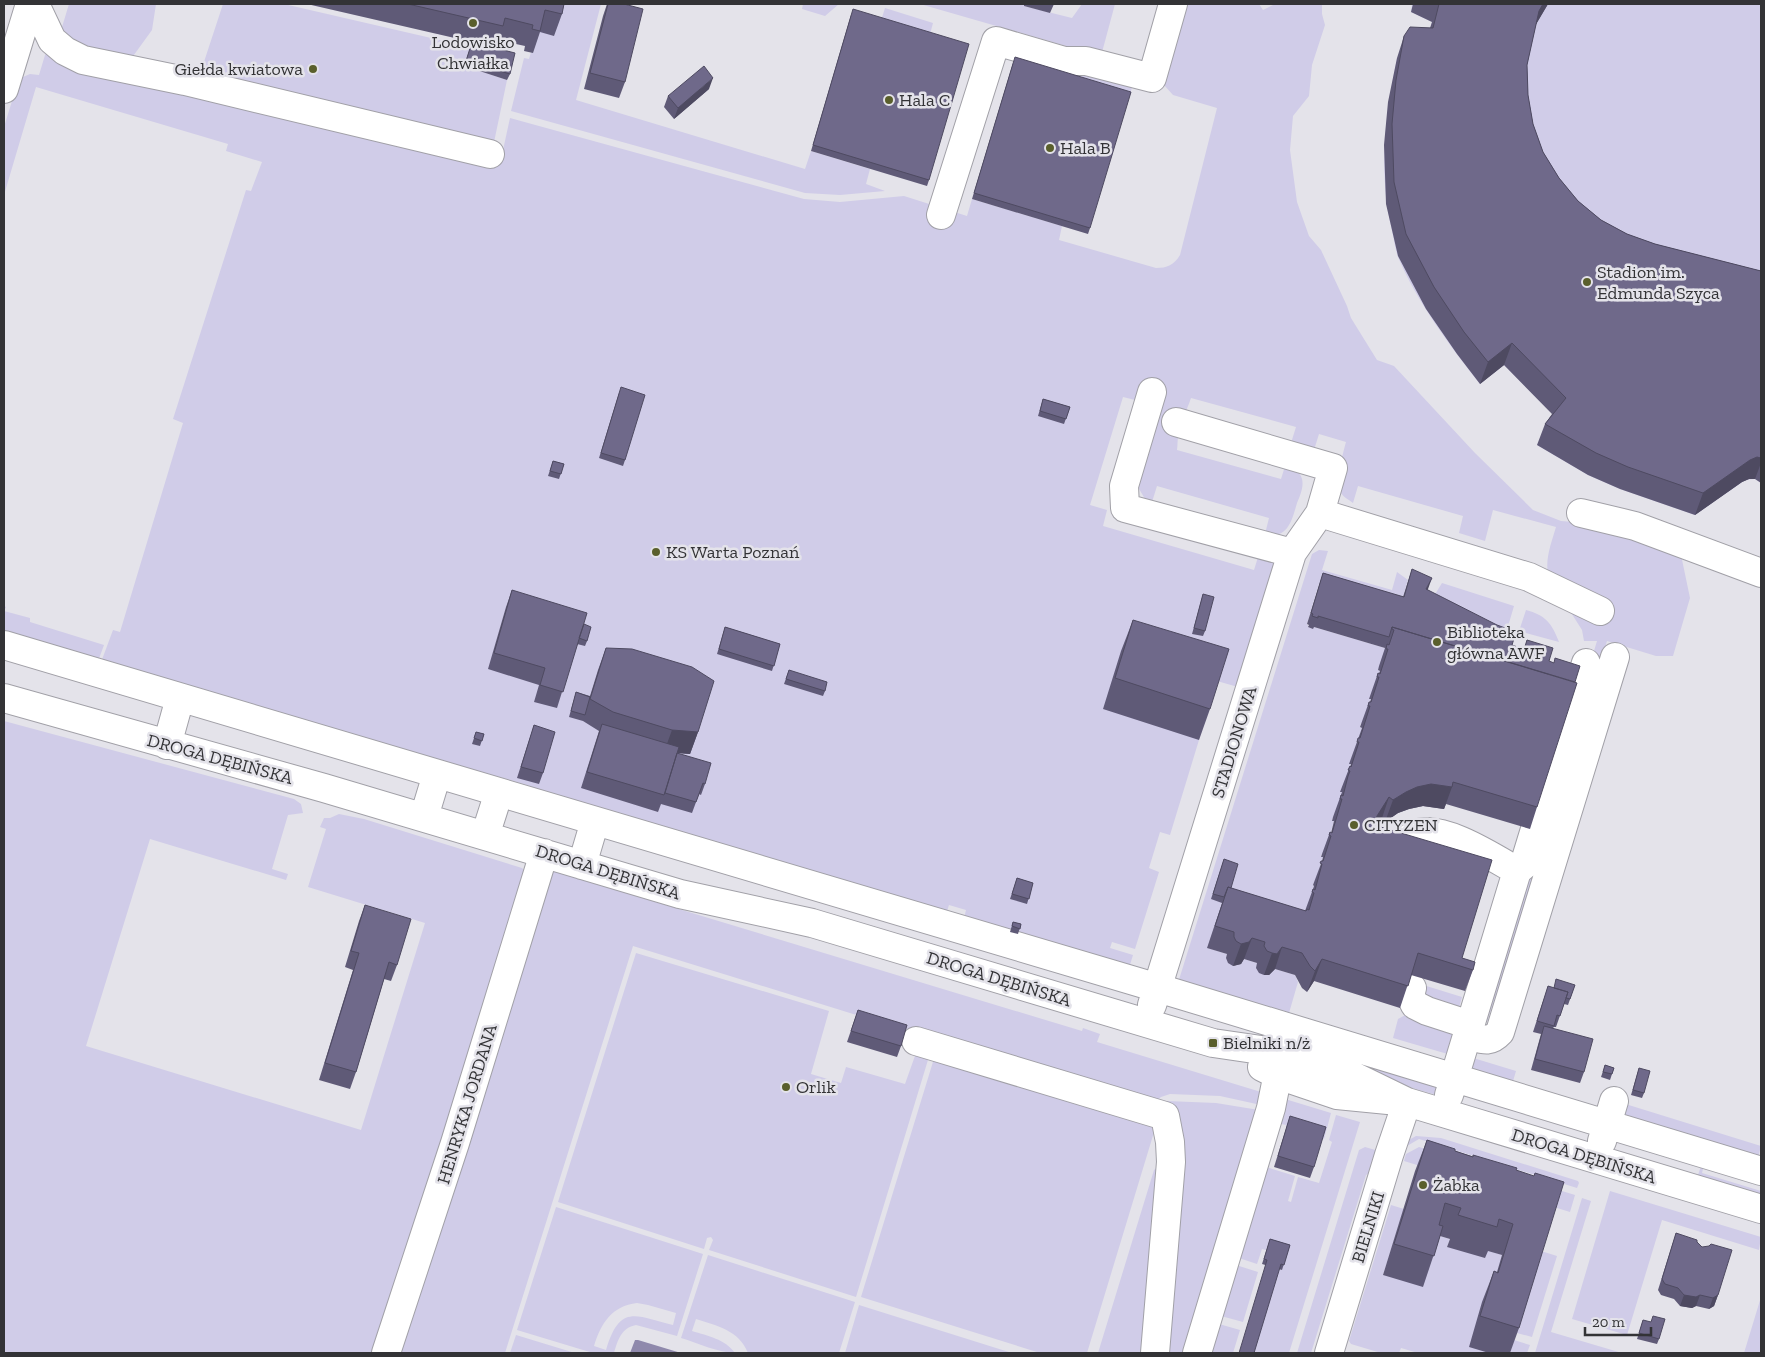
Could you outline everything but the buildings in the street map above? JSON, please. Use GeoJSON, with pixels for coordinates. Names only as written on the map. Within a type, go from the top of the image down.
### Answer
{"type":"FeatureCollection","features":[{"type":"Feature","properties":{"kind":"street"},"geometry":{"type":"LineString","coordinates":[[4,89],[30,4]]}},
{"type":"Feature","properties":{"kind":"street"},"geometry":{"type":"LineString","coordinates":[[35,4],[52,40],[65,51],[83,60],[177,79],[490,154]]}},
{"type":"Feature","properties":{"kind":"street"},"geometry":{"type":"LineString","coordinates":[[941,215],[996,40],[1064,61],[1086,61],[1152,78],[1173,4]]}},
{"type":"Feature","properties":{"kind":"street"},"geometry":{"type":"LineString","coordinates":[[1152,392],[1124,486],[1125,508],[1292,553]]}},
{"type":"Feature","properties":{"kind":"street","name":"STADIONOWA"},"geometry":{"type":"LineString","coordinates":[[1146,1023],[1292,553],[1320,513],[1333,468],[1176,422]]}},
{"type":"Feature","properties":{"kind":"street"},"geometry":{"type":"LineString","coordinates":[[1320,513],[1529,577],[1600,611]]}},
{"type":"Feature","properties":{"kind":"street"},"geometry":{"type":"LineString","coordinates":[[1581,513],[1635,526],[1761,573]]}},
{"type":"Feature","properties":{"kind":"street"},"geometry":{"type":"LineString","coordinates":[[4,645],[1158,988],[1454,1078],[1601,1114],[1761,1171]]}},
{"type":"Feature","properties":{"kind":"street"},"geometry":{"type":"LineString","coordinates":[[1412,988],[1410,995],[1415,1005],[1469,1030],[1485,1040],[1494,1038],[1500,1032],[1615,657]]}},
{"type":"Feature","properties":{"kind":"street"},"geometry":{"type":"LineString","coordinates":[[1444,1113],[1517,871],[1524,865],[1586,663]]}},
{"type":"Feature","properties":{"kind":"street","name":"DROGA DĘBIŃSKA"},"geometry":{"type":"LineString","coordinates":[[4,698],[424,817],[680,894],[812,923],[1280,1064],[1337,1095],[1407,1102],[1761,1209]]}},
{"type":"Feature","properties":{"kind":"street"},"geometry":{"type":"LineString","coordinates":[[167,745],[180,698]]}},
{"type":"Feature","properties":{"kind":"street"},"geometry":{"type":"LineString","coordinates":[[424,817],[437,774]]}},
{"type":"Feature","properties":{"kind":"street"},"geometry":{"type":"LineString","coordinates":[[485,836],[499,792]]}},
{"type":"Feature","properties":{"kind":"street"},"geometry":{"type":"LineString","coordinates":[[582,865],[595,821]]}},
{"type":"Feature","properties":{"kind":"street"},"geometry":{"type":"LineString","coordinates":[[1403,843],[1416,834],[1427,832],[1441,834],[1475,847],[1517,871]]}},
{"type":"Feature","properties":{"kind":"street","name":"HENRYKA JORDANA"},"geometry":{"type":"LineString","coordinates":[[386,1353],[455,1142],[544,853]]}},
{"type":"Feature","properties":{"kind":"street"},"geometry":{"type":"LineString","coordinates":[[1038,990],[1048,956]]}},
{"type":"Feature","properties":{"kind":"street"},"geometry":{"type":"LineString","coordinates":[[916,1041],[1165,1116],[1170,1142],[1170,1162],[1155,1353]]}},
{"type":"Feature","properties":{"kind":"street"},"geometry":{"type":"LineString","coordinates":[[1197,1353],[1271,1108],[1280,1064]]}},
{"type":"Feature","properties":{"kind":"street","name":"BIELNIKI"},"geometry":{"type":"LineString","coordinates":[[1329,1353],[1407,1102]]}},
{"type":"Feature","properties":{"kind":"street"},"geometry":{"type":"LineString","coordinates":[[1571,1151],[1601,1114]]}},
{"type":"Feature","properties":{"kind":"street"},"geometry":{"type":"LineString","coordinates":[[1597,1159],[1601,1114]]}},
{"type":"Feature","properties":{"kind":"shaded area","name":"KS Warta Poznań"},"geometry":{"type":"Polygon","coordinates":[[[69,4],[156,4],[152,30],[131,59],[200,74],[223,4],[284,4],[470,47],[464,66],[507,80],[493,147],[503,150],[510,118],[804,199],[840,202],[904,196],[967,216],[972,199],[1062,226],[1059,240],[1156,268],[1170,265],[1180,255],[1217,108],[1173,95],[1164,85],[1185,4],[1259,4],[1263,10],[1275,4],[1322,4],[1325,25],[1312,65],[1309,96],[1293,116],[1290,150],[1297,202],[1309,236],[1321,250],[1351,318],[1377,360],[1394,366],[1475,453],[1533,510],[1561,521],[1586,523],[1680,550],[1690,598],[1673,656],[1656,656],[1607,641],[1538,865],[1530,863],[1597,641],[1584,641],[1582,630],[1549,578],[1547,565],[1556,527],[1493,510],[1485,541],[1459,533],[1463,516],[1358,486],[1353,503],[1341,494],[1338,485],[1340,466],[1346,442],[1319,434],[1314,450],[1291,443],[1296,427],[1191,398],[1181,425],[1177,450],[1281,479],[1286,463],[1298,471],[1302,482],[1291,522],[1279,534],[1265,534],[1269,518],[1157,486],[1152,502],[1145,499],[1138,487],[1139,401],[1123,397],[1090,505],[1107,510],[1103,526],[1254,570],[1259,554],[1273,560],[1276,566],[1238,687],[1217,681],[1170,835],[1160,832],[1149,868],[1159,872],[1135,949],[1112,942],[1110,948],[1133,955],[1129,968],[963,922],[966,910],[949,905],[945,917],[664,826],[528,792],[530,786],[496,776],[494,782],[100,665],[113,630],[120,632],[183,423],[173,419],[246,190],[251,191],[262,162],[226,151],[228,144],[36,87],[4,195],[4,127],[16,88],[23,77],[30,74],[39,75],[45,55],[59,37],[69,4]]]}},
{"type":"Feature","properties":{"kind":"shaded area"},"geometry":{"type":"Polygon","coordinates":[[[562,4],[601,4],[576,100],[805,169],[811,151],[870,169],[866,184],[885,191],[840,195],[805,193],[511,111],[524,58],[529,59],[531,52],[533,52],[537,32],[562,4]]]}},
{"type":"Feature","properties":{"kind":"shaded area"},"geometry":{"type":"Polygon","coordinates":[[[803,4],[839,4],[825,16],[802,9],[803,4]]]}},
{"type":"Feature","properties":{"kind":"shaded area"},"geometry":{"type":"Polygon","coordinates":[[[920,4],[1024,4],[1024,6],[1072,18],[1082,4],[1115,4],[1101,56],[920,4]]]}},
{"type":"Feature","properties":{"kind":"shaded area","name":"Stadion im. Edmunda Szyca"},"geometry":{"type":"Polygon","coordinates":[[[1412,4],[1761,4],[1761,483],[1755,479],[1745,480],[1695,515],[1620,489],[1588,475],[1537,445],[1558,419],[1504,365],[1480,384],[1446,339],[1424,307],[1398,257],[1385,187],[1386,123],[1397,58],[1425,49],[1432,22],[1411,12],[1412,4]]]}},
{"type":"Feature","properties":{"kind":"shaded area"},"geometry":{"type":"Polygon","coordinates":[[[885,8],[933,23],[929,38],[880,24],[885,8]]]}},
{"type":"Feature","properties":{"kind":"shaded area"},"geometry":{"type":"Polygon","coordinates":[[[1084,68],[1134,81],[1129,97],[1080,83],[1084,68]]]}},
{"type":"Feature","properties":{"kind":"shaded area"},"geometry":{"type":"Polygon","coordinates":[[[1319,550],[1328,551],[1322,570],[1392,590],[1397,572],[1408,580],[1400,608],[1319,584],[1307,624],[1309,627],[1385,648],[1386,651],[1369,699],[1371,699],[1364,724],[1361,723],[1360,727],[1362,728],[1344,789],[1342,788],[1341,791],[1343,793],[1332,820],[1334,821],[1324,854],[1321,856],[1323,857],[1313,885],[1307,911],[1208,948],[1227,954],[1228,961],[1233,966],[1241,964],[1244,959],[1257,963],[1257,968],[1264,975],[1269,975],[1275,969],[1295,975],[1298,982],[1287,1020],[1177,986],[1312,554],[1319,550]]]}},
{"type":"Feature","properties":{"kind":"shaded area"},"geometry":{"type":"Polygon","coordinates":[[[1442,583],[1514,606],[1504,640],[1429,604],[1442,583]]]}},
{"type":"Feature","properties":{"kind":"shaded area"},"geometry":{"type":"Polygon","coordinates":[[[1526,610],[1543,617],[1554,630],[1559,642],[1519,631],[1526,610]]]}},
{"type":"Feature","properties":{"kind":"shaded area"},"geometry":{"type":"Polygon","coordinates":[[[4,611],[30,618],[30,622],[104,645],[97,664],[4,637],[4,611]]]}},
{"type":"Feature","properties":{"kind":"shaded area"},"geometry":{"type":"Polygon","coordinates":[[[4,721],[294,799],[301,804],[303,813],[288,815],[272,869],[288,874],[286,880],[150,839],[86,1046],[361,1130],[425,923],[308,887],[326,829],[320,827],[324,818],[330,818],[339,814],[364,819],[522,868],[525,871],[375,1353],[4,1353],[4,721]]]}},
{"type":"Feature","properties":{"kind":"shaded area"},"geometry":{"type":"Polygon","coordinates":[[[1528,870],[1537,872],[1487,1022],[1482,1021],[1528,870]]]}},
{"type":"Feature","properties":{"kind":"shaded area"},"geometry":{"type":"Polygon","coordinates":[[[553,871],[1082,1031],[1083,1028],[1100,1034],[1097,1042],[1261,1092],[1261,1105],[1220,1096],[1170,1094],[1161,1097],[1151,1106],[633,946],[505,1353],[395,1353],[553,871]]]}},
{"type":"Feature","properties":{"kind":"shaded area"},"geometry":{"type":"Polygon","coordinates":[[[636,953],[829,1011],[811,1074],[841,1083],[846,1067],[905,1084],[916,1053],[931,1050],[856,1297],[709,1250],[713,1240],[711,1237],[707,1238],[704,1249],[558,1202],[636,953]]]}},
{"type":"Feature","properties":{"kind":"shaded area"},"geometry":{"type":"Polygon","coordinates":[[[1420,984],[1462,997],[1457,1015],[1429,1006],[1420,984]]]}},
{"type":"Feature","properties":{"kind":"shaded area"},"geometry":{"type":"Polygon","coordinates":[[[1411,1012],[1457,1033],[1451,1055],[1393,1038],[1398,1019],[1411,1012]]]}},
{"type":"Feature","properties":{"kind":"shaded area"},"geometry":{"type":"Polygon","coordinates":[[[936,1052],[1158,1119],[1087,1353],[1040,1353],[861,1297],[936,1052]]]}},
{"type":"Feature","properties":{"kind":"shaded area"},"geometry":{"type":"Polygon","coordinates":[[[1356,1057],[1442,1083],[1437,1095],[1415,1089],[1354,1065],[1356,1057]]]}},
{"type":"Feature","properties":{"kind":"shaded area"},"geometry":{"type":"Polygon","coordinates":[[[1470,1057],[1516,1071],[1511,1088],[1472,1076],[1470,1057]]]}},
{"type":"Feature","properties":{"kind":"shaded area"},"geometry":{"type":"Polygon","coordinates":[[[1285,1099],[1331,1113],[1324,1139],[1286,1128],[1286,1125],[1277,1123],[1285,1099]]]}},
{"type":"Feature","properties":{"kind":"shaded area"},"geometry":{"type":"Polygon","coordinates":[[[1167,1101],[1216,1103],[1259,1110],[1185,1353],[1164,1353],[1159,1108],[1167,1101]]]}},
{"type":"Feature","properties":{"kind":"shaded area"},"geometry":{"type":"Polygon","coordinates":[[[1619,1102],[1761,1146],[1757,1162],[1624,1116],[1619,1102]]]}},
{"type":"Feature","properties":{"kind":"shaded area"},"geometry":{"type":"Polygon","coordinates":[[[1336,1115],[1360,1122],[1289,1353],[1253,1353],[1279,1269],[1282,1270],[1268,1245],[1266,1250],[1262,1249],[1257,1264],[1239,1258],[1266,1167],[1295,1176],[1288,1201],[1291,1202],[1298,1177],[1319,1183],[1332,1142],[1329,1140],[1336,1115]]]}},
{"type":"Feature","properties":{"kind":"shaded area"},"geometry":{"type":"Polygon","coordinates":[[[1416,1136],[1441,1138],[1578,1181],[1579,1183],[1577,1188],[1419,1139],[1407,1146],[1407,1141],[1416,1136]]]}},
{"type":"Feature","properties":{"kind":"shaded area"},"geometry":{"type":"Polygon","coordinates":[[[1365,1147],[1382,1152],[1377,1168],[1366,1175],[1311,1353],[1297,1353],[1359,1150],[1365,1147]]]}},
{"type":"Feature","properties":{"kind":"shaded area"},"geometry":{"type":"Polygon","coordinates":[[[1419,1147],[1575,1195],[1570,1212],[1404,1161],[1406,1154],[1419,1147]]]}},
{"type":"Feature","properties":{"kind":"shaded area"},"geometry":{"type":"Polygon","coordinates":[[[1703,1160],[1705,1161],[1702,1173],[1761,1191],[1761,1194],[1698,1175],[1703,1160]]]}},
{"type":"Feature","properties":{"kind":"shaded area"},"geometry":{"type":"Polygon","coordinates":[[[1158,1167],[1148,1353],[1098,1353],[1154,1170],[1158,1167]]]}},
{"type":"Feature","properties":{"kind":"shaded area"},"geometry":{"type":"Polygon","coordinates":[[[1610,1191],[1761,1237],[1759,1250],[1662,1220],[1627,1335],[1572,1319],[1610,1191]]]}},
{"type":"Feature","properties":{"kind":"shaded area"},"geometry":{"type":"Polygon","coordinates":[[[1582,1198],[1591,1201],[1551,1332],[1622,1353],[1535,1353],[1582,1198]]]}},
{"type":"Feature","properties":{"kind":"shaded area"},"geometry":{"type":"Polygon","coordinates":[[[1391,1205],[1404,1209],[1383,1275],[1434,1234],[1450,1239],[1447,1247],[1488,1250],[1502,1255],[1489,1353],[1418,1353],[1401,1348],[1399,1353],[1381,1353],[1351,1344],[1349,1341],[1391,1205]]]}},
{"type":"Feature","properties":{"kind":"shaded area"},"geometry":{"type":"Polygon","coordinates":[[[556,1207],[703,1254],[677,1336],[636,1325],[624,1332],[619,1339],[614,1353],[593,1353],[517,1330],[556,1207]],[[637,1303],[614,1312],[604,1323],[594,1346],[606,1350],[617,1325],[631,1316],[649,1318],[673,1325],[676,1313],[637,1303]]]}},
{"type":"Feature","properties":{"kind":"shaded area"},"geometry":{"type":"Polygon","coordinates":[[[1541,1251],[1557,1256],[1532,1337],[1517,1333],[1541,1251]]]}},
{"type":"Feature","properties":{"kind":"shaded area"},"geometry":{"type":"Polygon","coordinates":[[[708,1255],[855,1302],[839,1353],[748,1353],[744,1345],[733,1334],[696,1319],[692,1331],[721,1341],[735,1353],[715,1350],[681,1338],[708,1255]]]}},
{"type":"Feature","properties":{"kind":"shaded area"},"geometry":{"type":"Polygon","coordinates":[[[1236,1265],[1258,1272],[1243,1322],[1221,1316],[1236,1265]]]}},
{"type":"Feature","properties":{"kind":"shaded area"},"geometry":{"type":"Polygon","coordinates":[[[1761,1297],[1761,1353],[1744,1353],[1761,1297]]]}},
{"type":"Feature","properties":{"kind":"shaded area"},"geometry":{"type":"Polygon","coordinates":[[[859,1305],[1012,1353],[845,1353],[859,1305]]]}},
{"type":"Feature","properties":{"kind":"shaded area"},"geometry":{"type":"Polygon","coordinates":[[[1219,1324],[1240,1330],[1233,1353],[1210,1353],[1219,1324]]]}},
{"type":"Feature","properties":{"kind":"shaded area"},"geometry":{"type":"Polygon","coordinates":[[[516,1335],[575,1353],[510,1353],[516,1335]]]}},
{"type":"Feature","properties":{"kind":"shaded area"},"geometry":{"type":"Polygon","coordinates":[[[635,1340],[638,1340],[681,1353],[630,1353],[635,1340]]]}},
{"type":"Feature","properties":{"kind":"shaded area"},"geometry":{"type":"Polygon","coordinates":[[[1514,1340],[1530,1345],[1527,1353],[1510,1353],[1514,1340]]]}},
{"type":"Feature","properties":{"kind":"place","name":"Lodowisko Chwiałka"},"geometry":{"type":"Point","coordinates":[473,23]}},
{"type":"Feature","properties":{"kind":"place","name":"Giełda kwiatowa"},"geometry":{"type":"Point","coordinates":[313,69]}},
{"type":"Feature","properties":{"kind":"place","name":"Hala C"},"geometry":{"type":"Point","coordinates":[889,100]}},
{"type":"Feature","properties":{"kind":"place","name":"Hala B"},"geometry":{"type":"Point","coordinates":[1050,148]}},
{"type":"Feature","properties":{"kind":"place","name":"Stadion im. Edmunda Szyca"},"geometry":{"type":"Point","coordinates":[1587,282]}},
{"type":"Feature","properties":{"kind":"place","name":"KS Warta Poznań"},"geometry":{"type":"Point","coordinates":[656,552]}},
{"type":"Feature","properties":{"kind":"place","name":"Biblioteka główna AWF"},"geometry":{"type":"Point","coordinates":[1437,642]}},
{"type":"Feature","properties":{"kind":"place","name":"CITYZEN"},"geometry":{"type":"Point","coordinates":[1354,825]}},
{"type":"Feature","properties":{"kind":"place","name":"Bielniki n/ż"},"geometry":{"type":"Point","coordinates":[1213,1043]}},
{"type":"Feature","properties":{"kind":"place","name":"Orlik"},"geometry":{"type":"Point","coordinates":[786,1087]}},
{"type":"Feature","properties":{"kind":"place","name":"Żabka"},"geometry":{"type":"Point","coordinates":[1423,1185]}}]}
